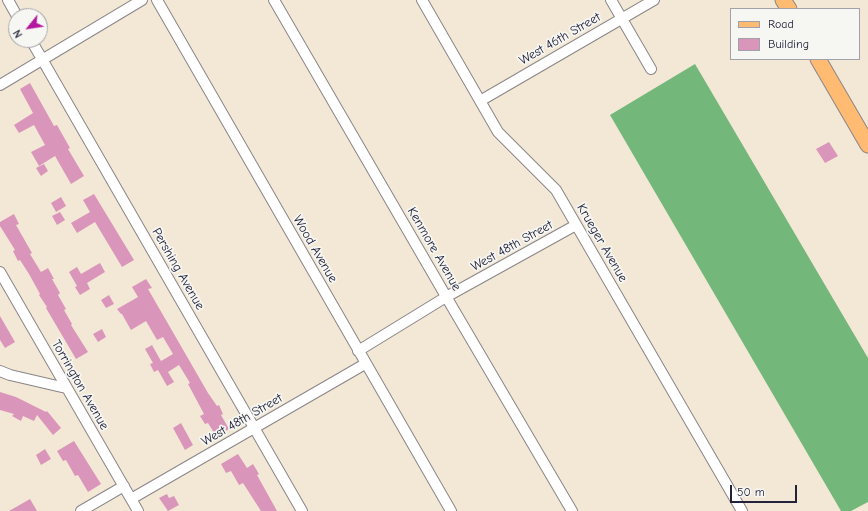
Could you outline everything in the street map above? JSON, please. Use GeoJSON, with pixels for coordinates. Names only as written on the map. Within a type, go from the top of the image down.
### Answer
{"type":"FeatureCollection","features":[{"type":"Feature","properties":{"kind":"main road"},"geometry":{"type":"LineString","coordinates":[[819,60],[868,145]]}},
{"type":"Feature","properties":{"kind":"street"},"geometry":{"type":"LineString","coordinates":[[0,85],[142,0]]}},
{"type":"Feature","properties":{"kind":"street","name":"Wood Avenue"},"geometry":{"type":"LineString","coordinates":[[157,0],[365,364],[451,511]]}},
{"type":"Feature","properties":{"kind":"street","name":"Kenmore Avenue"},"geometry":{"type":"LineString","coordinates":[[274,0],[572,511]]}},
{"type":"Feature","properties":{"kind":"street","name":"Krueger Avenue"},"geometry":{"type":"LineString","coordinates":[[422,0],[498,132],[556,190],[742,511]]}},
{"type":"Feature","properties":{"kind":"street"},"geometry":{"type":"LineString","coordinates":[[611,0],[651,69]]}},
{"type":"Feature","properties":{"kind":"street","name":"West 46th Street"},"geometry":{"type":"LineString","coordinates":[[480,101],[654,0]]}},
{"type":"Feature","properties":{"kind":"street","name":"Pershing Avenue"},"geometry":{"type":"LineString","coordinates":[[36,48],[302,511]]}},
{"type":"Feature","properties":{"kind":"street","name":"West 48th Street"},"geometry":{"type":"LineString","coordinates":[[358,351],[446,297],[576,225]]}},
{"type":"Feature","properties":{"kind":"street","name":"Torrington Avenue"},"geometry":{"type":"LineString","coordinates":[[0,272],[138,511]]}},
{"type":"Feature","properties":{"kind":"street","name":"West 48th Street"},"geometry":{"type":"LineString","coordinates":[[131,499],[365,364]]}},
{"type":"Feature","properties":{"kind":"street"},"geometry":{"type":"LineString","coordinates":[[0,371],[10,375],[66,388]]}},
{"type":"Feature","properties":{"kind":"street"},"geometry":{"type":"LineString","coordinates":[[81,511],[124,486]]}},
{"type":"Feature","properties":{"kind":"green space"},"geometry":{"type":"Polygon","coordinates":[[[695,64],[868,358],[868,502],[851,511],[841,511],[610,115],[695,64]]]}},
{"type":"Feature","properties":{"kind":"building"},"geometry":{"type":"Polygon","coordinates":[[[30,83],[54,126],[57,125],[70,148],[68,149],[84,176],[71,184],[55,156],[39,166],[31,152],[45,145],[34,125],[19,133],[14,125],[33,113],[20,89],[30,83]]]}},
{"type":"Feature","properties":{"kind":"building"},"geometry":{"type":"Polygon","coordinates":[[[829,142],[838,156],[825,163],[816,149],[829,142]]]}},
{"type":"Feature","properties":{"kind":"building"},"geometry":{"type":"Polygon","coordinates":[[[44,164],[48,171],[41,176],[36,168],[44,164]]]}},
{"type":"Feature","properties":{"kind":"building"},"geometry":{"type":"Polygon","coordinates":[[[94,194],[134,260],[122,267],[95,222],[77,233],[71,223],[90,212],[83,200],[94,194]]]}},
{"type":"Feature","properties":{"kind":"building"},"geometry":{"type":"Polygon","coordinates":[[[61,197],[66,206],[56,212],[51,203],[61,197]]]}},
{"type":"Feature","properties":{"kind":"building"},"geometry":{"type":"Polygon","coordinates":[[[60,212],[65,220],[57,225],[52,216],[60,212]]]}},
{"type":"Feature","properties":{"kind":"building"},"geometry":{"type":"Polygon","coordinates":[[[14,214],[19,224],[16,225],[32,253],[30,254],[41,272],[48,268],[60,293],[58,295],[66,309],[64,310],[72,324],[71,325],[88,352],[76,359],[46,308],[47,307],[39,295],[40,294],[29,274],[20,260],[18,261],[13,251],[15,250],[0,226],[0,222],[14,214]]]}},
{"type":"Feature","properties":{"kind":"building"},"geometry":{"type":"Polygon","coordinates":[[[100,263],[105,272],[87,283],[90,289],[80,295],[69,272],[77,267],[81,274],[100,263]]]}},
{"type":"Feature","properties":{"kind":"building"},"geometry":{"type":"Polygon","coordinates":[[[146,279],[152,288],[148,289],[208,393],[217,406],[219,405],[223,414],[221,415],[229,429],[216,436],[208,423],[205,424],[200,416],[204,414],[188,384],[190,383],[179,365],[168,372],[174,382],[167,386],[158,370],[154,372],[150,364],[153,363],[145,349],[152,345],[161,361],[173,354],[163,337],[157,340],[146,321],[131,330],[122,314],[117,309],[138,297],[132,287],[146,279]]]}},
{"type":"Feature","properties":{"kind":"building"},"geometry":{"type":"Polygon","coordinates":[[[109,295],[114,304],[106,308],[101,300],[109,295]]]}},
{"type":"Feature","properties":{"kind":"building"},"geometry":{"type":"Polygon","coordinates":[[[0,316],[15,342],[5,348],[0,340],[0,316]]]}},
{"type":"Feature","properties":{"kind":"building"},"geometry":{"type":"Polygon","coordinates":[[[102,329],[106,337],[98,342],[93,334],[102,329]]]}},
{"type":"Feature","properties":{"kind":"building"},"geometry":{"type":"Polygon","coordinates":[[[0,392],[16,397],[46,412],[47,411],[61,428],[53,435],[37,415],[34,421],[23,416],[21,421],[12,416],[14,414],[0,410],[0,392]]]}},
{"type":"Feature","properties":{"kind":"building"},"geometry":{"type":"Polygon","coordinates":[[[181,423],[193,445],[185,450],[173,428],[181,423]]]}},
{"type":"Feature","properties":{"kind":"building"},"geometry":{"type":"Polygon","coordinates":[[[74,441],[101,484],[88,492],[78,475],[75,476],[66,460],[63,461],[57,451],[74,441]]]}},
{"type":"Feature","properties":{"kind":"building"},"geometry":{"type":"Polygon","coordinates":[[[45,449],[51,459],[41,465],[36,455],[45,449]]]}},
{"type":"Feature","properties":{"kind":"building"},"geometry":{"type":"Polygon","coordinates":[[[238,454],[247,468],[253,464],[259,474],[257,475],[277,511],[261,511],[243,483],[239,485],[231,471],[226,473],[221,464],[238,454]]]}},
{"type":"Feature","properties":{"kind":"building"},"geometry":{"type":"Polygon","coordinates":[[[167,494],[169,498],[174,496],[179,505],[168,511],[159,498],[167,494]]]}},
{"type":"Feature","properties":{"kind":"building"},"geometry":{"type":"Polygon","coordinates":[[[30,499],[37,511],[9,511],[30,499]]]}}]}
